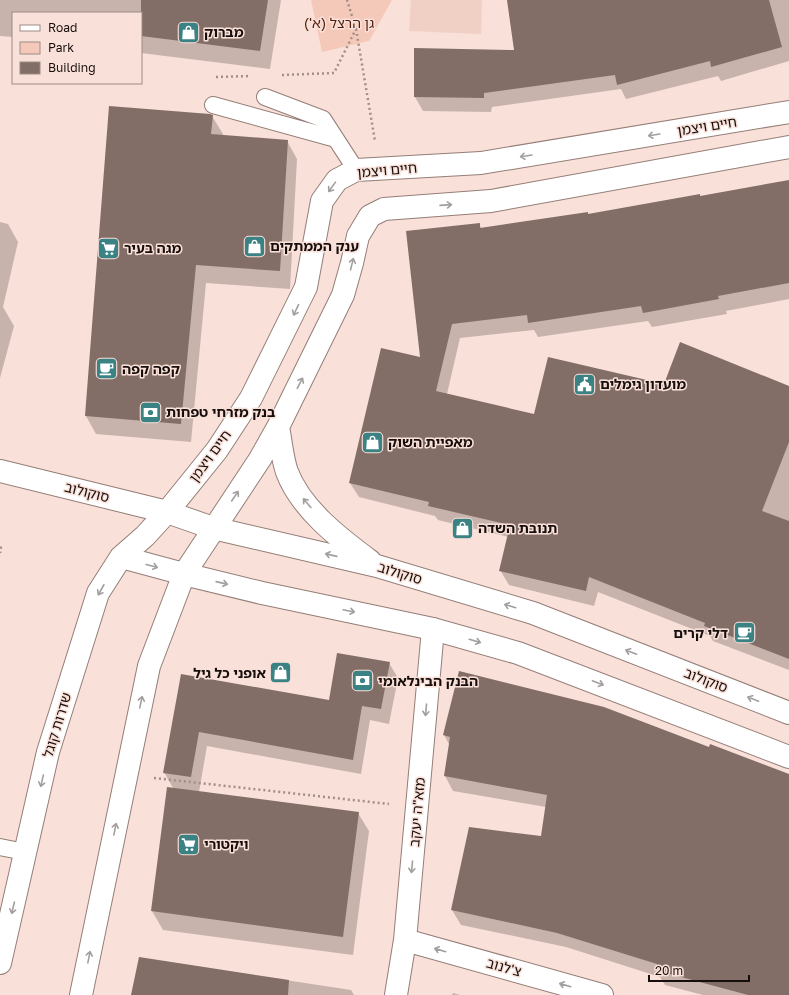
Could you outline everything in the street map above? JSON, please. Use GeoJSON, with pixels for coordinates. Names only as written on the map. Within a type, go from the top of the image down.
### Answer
{"type":"FeatureCollection","features":[{"type":"Feature","properties":{"kind":"street","name":"חיים ויצמן"},"geometry":{"type":"LineString","coordinates":[[167,512],[217,450],[250,398],[306,287],[322,201],[337,180],[356,170],[481,163],[789,112]]}},
{"type":"Feature","properties":{"kind":"street"},"geometry":{"type":"LineString","coordinates":[[81,995],[149,666],[184,574],[260,459],[278,427],[325,334],[343,295],[358,236],[370,216],[384,209],[491,202],[789,147]]}},
{"type":"Feature","properties":{"kind":"street"},"geometry":{"type":"LineString","coordinates":[[278,427],[287,472],[300,495],[320,519],[344,542],[377,566]]}},
{"type":"Feature","properties":{"kind":"street","name":"סוקולוב"},"geometry":{"type":"LineString","coordinates":[[0,471],[167,512],[213,528],[377,566],[533,613],[789,713]]}},
{"type":"Feature","properties":{"kind":"street","name":"שדרות קוגל"},"geometry":{"type":"LineString","coordinates":[[0,963],[48,752],[98,593],[121,558],[167,512]]}},
{"type":"Feature","properties":{"kind":"street"},"geometry":{"type":"LineString","coordinates":[[121,558],[262,592],[434,629],[518,653],[789,757]]}},
{"type":"Feature","properties":{"kind":"street","name":"מזא\"ה יעקב"},"geometry":{"type":"LineString","coordinates":[[396,995],[405,940],[434,629]]}},
{"type":"Feature","properties":{"kind":"street","name":"צ'לנוב"},"geometry":{"type":"LineString","coordinates":[[405,940],[602,995]]}},
{"type":"Feature","properties":{"kind":"lane"},"geometry":{"type":"LineString","coordinates":[[265,97],[323,120],[356,170]]}},
{"type":"Feature","properties":{"kind":"lane"},"geometry":{"type":"LineString","coordinates":[[213,105],[336,139]]}},
{"type":"Feature","properties":{"kind":"lane"},"geometry":{"type":"LineString","coordinates":[[0,847],[25,852]]}},
{"type":"Feature","properties":{"kind":"path"},"geometry":{"type":"LineString","coordinates":[[347,0],[356,29],[380,169]]}},
{"type":"Feature","properties":{"kind":"path"},"geometry":{"type":"LineString","coordinates":[[279,75],[334,73],[356,29]]}},
{"type":"Feature","properties":{"kind":"path"},"geometry":{"type":"LineString","coordinates":[[216,77],[257,75]]}},
{"type":"Feature","properties":{"kind":"path"},"geometry":{"type":"LineString","coordinates":[[0,547],[0,552]]}},
{"type":"Feature","properties":{"kind":"path"},"geometry":{"type":"LineString","coordinates":[[126,775],[417,808]]}},
{"type":"Feature","properties":{"kind":"shaded area"},"geometry":{"type":"Polygon","coordinates":[[[411,0],[482,0],[481,34],[409,31],[411,0]]]}},
{"type":"Feature","properties":{"kind":"green space","name":"גן הרצל (א')"},"geometry":{"type":"Polygon","coordinates":[[[311,0],[392,0],[369,41],[322,52],[311,0]]]}},
{"type":"Feature","properties":{"kind":"building"},"geometry":{"type":"Polygon","coordinates":[[[141,0],[268,0],[260,51],[142,36],[141,0]]]}},
{"type":"Feature","properties":{"kind":"building"},"geometry":{"type":"Polygon","coordinates":[[[507,0],[769,0],[782,47],[711,67],[710,61],[617,85],[615,75],[484,93],[484,98],[414,97],[414,48],[514,50],[507,0]]]}},
{"type":"Feature","properties":{"kind":"building"},"geometry":{"type":"Polygon","coordinates":[[[109,106],[210,114],[213,115],[211,134],[288,140],[280,271],[196,265],[181,424],[85,416],[109,106]]]}},
{"type":"Feature","properties":{"kind":"building"},"geometry":{"type":"Polygon","coordinates":[[[789,180],[789,283],[718,296],[719,299],[643,313],[641,306],[528,323],[527,315],[452,324],[436,391],[534,414],[548,357],[664,384],[680,342],[789,386],[789,442],[762,511],[789,521],[789,659],[704,626],[705,623],[589,577],[586,591],[499,571],[510,525],[428,506],[429,502],[349,483],[381,348],[420,357],[406,231],[480,223],[480,228],[588,212],[588,214],[789,180]]]}},
{"type":"Feature","properties":{"kind":"building"},"geometry":{"type":"Polygon","coordinates":[[[337,653],[390,662],[381,709],[362,706],[353,760],[199,732],[191,777],[163,773],[181,674],[329,700],[337,653]]]}},
{"type":"Feature","properties":{"kind":"building"},"geometry":{"type":"Polygon","coordinates":[[[459,671],[604,707],[709,747],[710,744],[789,774],[789,995],[748,995],[655,970],[657,964],[557,933],[451,910],[469,827],[541,836],[547,795],[444,776],[450,737],[443,735],[459,671]]]}},
{"type":"Feature","properties":{"kind":"building"},"geometry":{"type":"Polygon","coordinates":[[[167,787],[359,812],[343,937],[151,911],[167,787]]]}},
{"type":"Feature","properties":{"kind":"building"},"geometry":{"type":"Polygon","coordinates":[[[139,957],[289,980],[288,995],[131,995],[139,957]]]}},
{"type":"Feature","properties":{"kind":"place","name":"מברוק"},"geometry":{"type":"Point","coordinates":[189,32]}},
{"type":"Feature","properties":{"kind":"place","name":"ענק הממתקים"},"geometry":{"type":"Point","coordinates":[254,246]}},
{"type":"Feature","properties":{"kind":"place","name":"מגה בעיר"},"geometry":{"type":"Point","coordinates":[108,248]}},
{"type":"Feature","properties":{"kind":"place","name":"קפה קפה"},"geometry":{"type":"Point","coordinates":[107,369]}},
{"type":"Feature","properties":{"kind":"place","name":"מועדון גימלים"},"geometry":{"type":"Point","coordinates":[584,384]}},
{"type":"Feature","properties":{"kind":"place","name":"בנק מזרחי טפחות"},"geometry":{"type":"Point","coordinates":[151,412]}},
{"type":"Feature","properties":{"kind":"place","name":"מאפיית השוק"},"geometry":{"type":"Point","coordinates":[373,442]}},
{"type":"Feature","properties":{"kind":"place","name":"תנובת השדה"},"geometry":{"type":"Point","coordinates":[463,528]}},
{"type":"Feature","properties":{"kind":"place","name":"דלי קרים"},"geometry":{"type":"Point","coordinates":[744,633]}},
{"type":"Feature","properties":{"kind":"place","name":"אופני כל גיל"},"geometry":{"type":"Point","coordinates":[281,673]}},
{"type":"Feature","properties":{"kind":"place","name":"הבנק הבינלאומי"},"geometry":{"type":"Point","coordinates":[363,681]}},
{"type":"Feature","properties":{"kind":"place","name":"ויקטורי"},"geometry":{"type":"Point","coordinates":[189,844]}}]}
